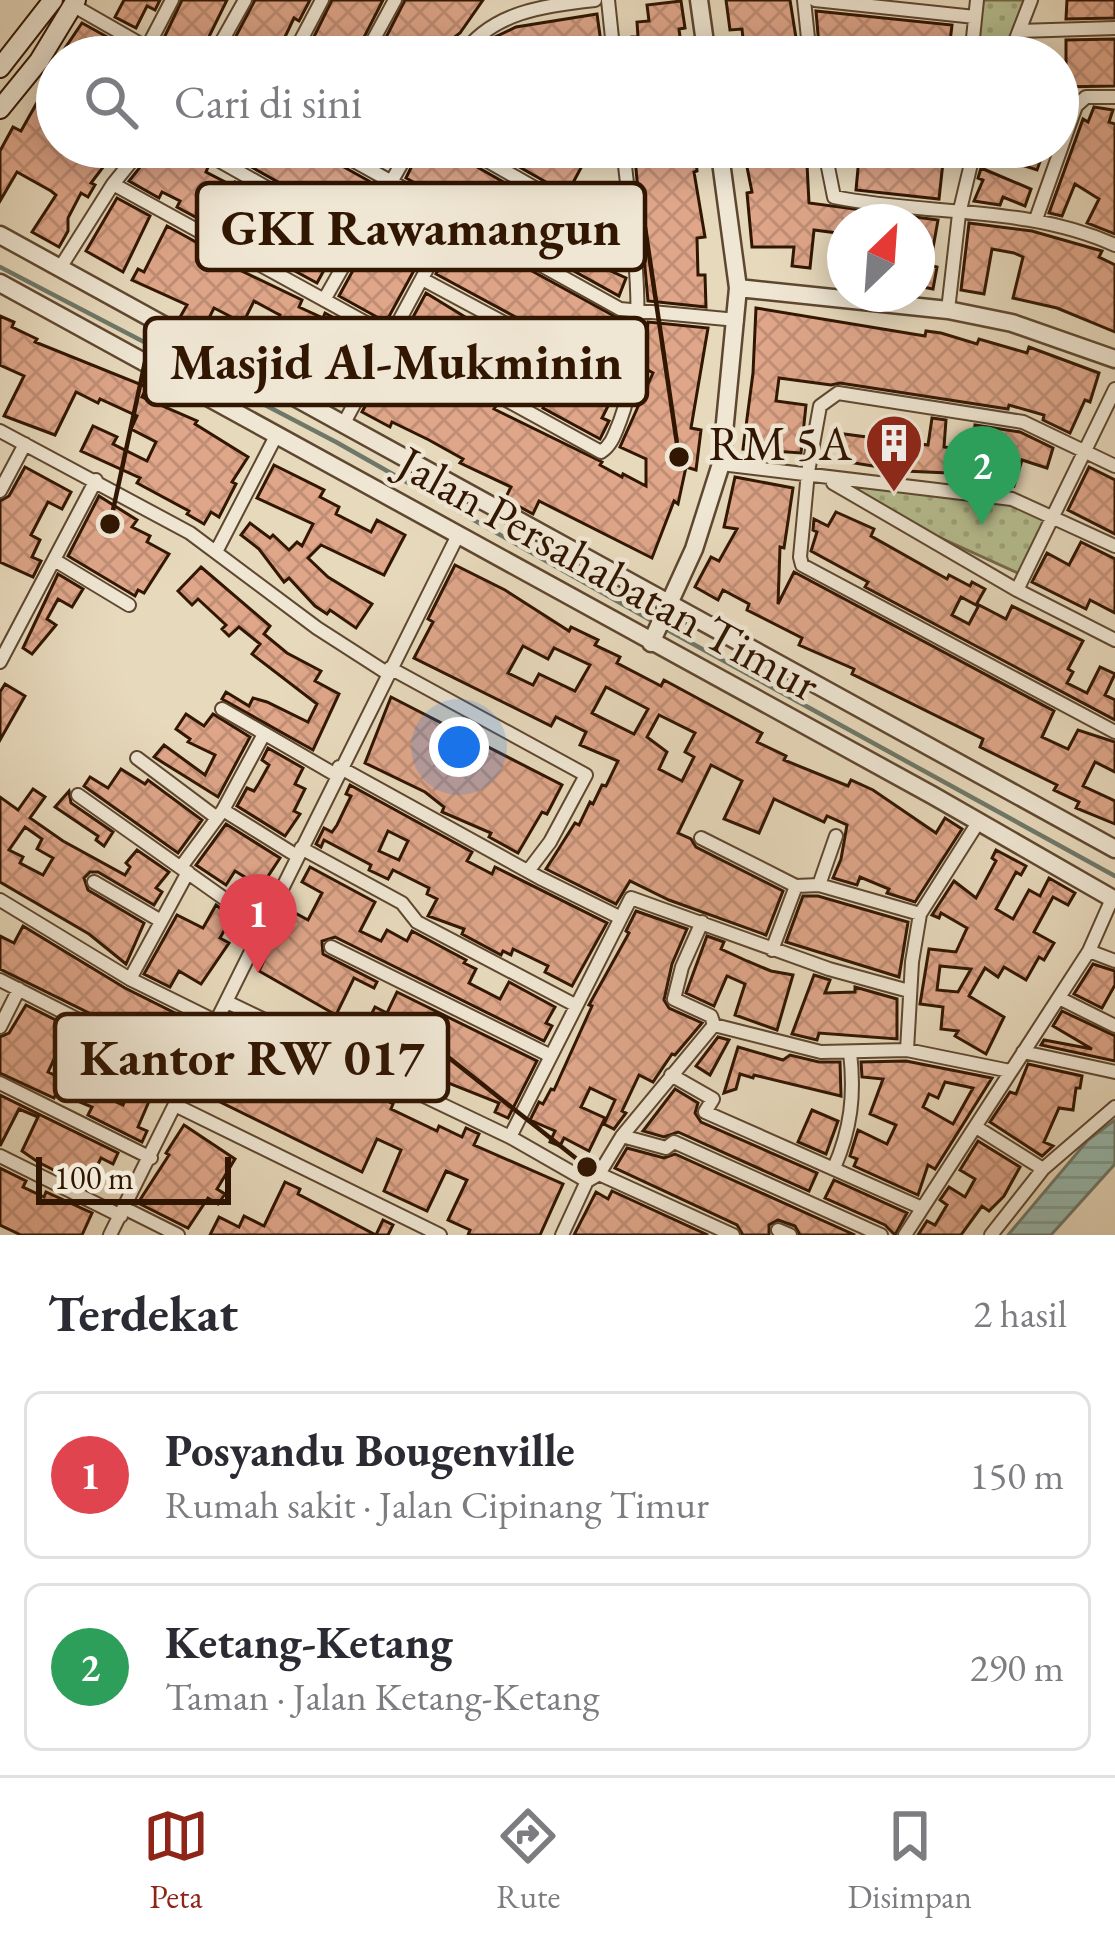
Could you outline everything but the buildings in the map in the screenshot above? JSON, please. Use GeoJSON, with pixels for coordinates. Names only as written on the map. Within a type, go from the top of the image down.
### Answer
{"type":"FeatureCollection","features":[{"type":"Feature","properties":{"kind":"main road"},"geometry":{"type":"LineString","coordinates":[[0,68],[53,0]]}},
{"type":"Feature","properties":{"kind":"main road"},"geometry":{"type":"LineString","coordinates":[[55,36],[75,3]]}},
{"type":"Feature","properties":{"kind":"main road"},"geometry":{"type":"LineString","coordinates":[[0,110],[36,65]]}},
{"type":"Feature","properties":{"kind":"street"},"geometry":{"type":"LineString","coordinates":[[153,36],[172,0]]}},
{"type":"Feature","properties":{"kind":"street"},"geometry":{"type":"LineString","coordinates":[[225,36],[245,0]]}},
{"type":"Feature","properties":{"kind":"street"},"geometry":{"type":"LineString","coordinates":[[303,36],[322,0]]}},
{"type":"Feature","properties":{"kind":"street"},"geometry":{"type":"LineString","coordinates":[[375,36],[395,0]]}},
{"type":"Feature","properties":{"kind":"street"},"geometry":{"type":"LineString","coordinates":[[481,36],[530,10],[595,0]]}},
{"type":"Feature","properties":{"kind":"street"},"geometry":{"type":"LineString","coordinates":[[608,0],[612,36]]}},
{"type":"Feature","properties":{"kind":"street"},"geometry":{"type":"LineString","coordinates":[[699,0],[704,36]]}},
{"type":"Feature","properties":{"kind":"street"},"geometry":{"type":"LineString","coordinates":[[804,0],[808,36]]}},
{"type":"Feature","properties":{"kind":"street"},"geometry":{"type":"LineString","coordinates":[[814,0],[975,17]]}},
{"type":"Feature","properties":{"kind":"street"},"geometry":{"type":"LineString","coordinates":[[973,36],[977,0]]}},
{"type":"Feature","properties":{"kind":"street"},"geometry":{"type":"LineString","coordinates":[[1017,36],[1031,0]]}},
{"type":"Feature","properties":{"kind":"street"},"geometry":{"type":"LineString","coordinates":[[75,3],[128,36]]}},
{"type":"Feature","properties":{"kind":"street"},"geometry":{"type":"LineString","coordinates":[[1019,31],[1115,28]]}},
{"type":"Feature","properties":{"kind":"street"},"geometry":{"type":"LineString","coordinates":[[1079,103],[1086,97],[1115,98]]}},
{"type":"Feature","properties":{"kind":"street"},"geometry":{"type":"LineString","coordinates":[[60,268],[126,168]]}},
{"type":"Feature","properties":{"kind":"street"},"geometry":{"type":"LineString","coordinates":[[232,168],[359,240]]}},
{"type":"Feature","properties":{"kind":"street"},"geometry":{"type":"LineString","coordinates":[[364,168],[620,309],[737,320]]}},
{"type":"Feature","properties":{"kind":"street"},"geometry":{"type":"LineString","coordinates":[[324,300],[399,168]]}},
{"type":"Feature","properties":{"kind":"street"},"geometry":{"type":"LineString","coordinates":[[500,168],[635,245]]}},
{"type":"Feature","properties":{"kind":"street"},"geometry":{"type":"LineString","coordinates":[[113,184],[602,452],[610,446],[631,392],[637,313],[635,245],[625,168]]}},
{"type":"Feature","properties":{"kind":"street"},"geometry":{"type":"LineString","coordinates":[[652,639],[694,549],[721,464],[738,288],[722,168]]}},
{"type":"Feature","properties":{"kind":"street"},"geometry":{"type":"LineString","coordinates":[[827,168],[830,193],[841,199],[1036,219],[1079,229],[1115,245]]}},
{"type":"Feature","properties":{"kind":"street"},"geometry":{"type":"LineString","coordinates":[[948,310],[959,214],[970,168]]}},
{"type":"Feature","properties":{"kind":"street"},"geometry":{"type":"LineString","coordinates":[[1036,219],[1054,168]]}},
{"type":"Feature","properties":{"kind":"street"},"geometry":{"type":"LineString","coordinates":[[344,423],[455,217]]}},
{"type":"Feature","properties":{"kind":"street"},"geometry":{"type":"LineString","coordinates":[[0,235],[668,608],[1115,849]]}},
{"type":"Feature","properties":{"kind":"street"},"geometry":{"type":"LineString","coordinates":[[424,280],[631,392]]}},
{"type":"Feature","properties":{"kind":"street","name":"Jalan Persahabatan Timur"},"geometry":{"type":"LineString","coordinates":[[0,283],[652,639],[1113,900]]}},
{"type":"Feature","properties":{"kind":"street"},"geometry":{"type":"LineString","coordinates":[[738,288],[948,310],[1012,323],[1115,359]]}},
{"type":"Feature","properties":{"kind":"street"},"geometry":{"type":"LineString","coordinates":[[1017,590],[1115,389]]}},
{"type":"Feature","properties":{"kind":"street"},"geometry":{"type":"LineString","coordinates":[[1115,466],[1023,422],[838,393],[820,406],[808,472],[802,565],[1115,732]]}},
{"type":"Feature","properties":{"kind":"street"},"geometry":{"type":"LineString","coordinates":[[0,431],[217,550],[317,628],[389,671],[584,771],[586,782],[555,845],[528,872]]}},
{"type":"Feature","properties":{"kind":"street"},"geometry":{"type":"LineString","coordinates":[[217,550],[277,434]]}},
{"type":"Feature","properties":{"kind":"street"},"geometry":{"type":"LineString","coordinates":[[0,491],[26,443]]}},
{"type":"Feature","properties":{"kind":"street"},"geometry":{"type":"LineString","coordinates":[[721,464],[808,472],[828,480],[1017,590],[1115,640]]}},
{"type":"Feature","properties":{"kind":"street"},"geometry":{"type":"LineString","coordinates":[[0,662],[96,480]]}},
{"type":"Feature","properties":{"kind":"street"},"geometry":{"type":"LineString","coordinates":[[828,480],[1012,499],[1115,546]]}},
{"type":"Feature","properties":{"kind":"street"},"geometry":{"type":"LineString","coordinates":[[110,1235],[458,535]]}},
{"type":"Feature","properties":{"kind":"street"},"geometry":{"type":"LineString","coordinates":[[56,561],[129,605]]}},
{"type":"Feature","properties":{"kind":"street"},"geometry":{"type":"LineString","coordinates":[[222,709],[621,917]]}},
{"type":"Feature","properties":{"kind":"street"},"geometry":{"type":"LineString","coordinates":[[130,979],[184,870],[264,734]]}},
{"type":"Feature","properties":{"kind":"street"},"geometry":{"type":"LineString","coordinates":[[137,758],[220,814],[402,903],[416,922],[575,1005]]}},
{"type":"Feature","properties":{"kind":"street"},"geometry":{"type":"LineString","coordinates":[[78,795],[263,926]]}},
{"type":"Feature","properties":{"kind":"street"},"geometry":{"type":"LineString","coordinates":[[907,1051],[909,991],[920,914],[979,821]]}},
{"type":"Feature","properties":{"kind":"street"},"geometry":{"type":"LineString","coordinates":[[819,885],[836,836]]}},
{"type":"Feature","properties":{"kind":"street"},"geometry":{"type":"LineString","coordinates":[[701,838],[796,886],[819,885],[920,914]]}},
{"type":"Feature","properties":{"kind":"street"},"geometry":{"type":"LineString","coordinates":[[94,882],[161,921]]}},
{"type":"Feature","properties":{"kind":"street"},"geometry":{"type":"LineString","coordinates":[[772,950],[796,886]]}},
{"type":"Feature","properties":{"kind":"street"},"geometry":{"type":"LineString","coordinates":[[510,1137],[631,898],[772,950],[909,991]]}},
{"type":"Feature","properties":{"kind":"street"},"geometry":{"type":"LineString","coordinates":[[0,900],[130,979],[218,1022]]}},
{"type":"Feature","properties":{"kind":"street"},"geometry":{"type":"LineString","coordinates":[[904,1235],[1089,951],[1113,900]]}},
{"type":"Feature","properties":{"kind":"street"},"geometry":{"type":"LineString","coordinates":[[702,922],[674,999],[711,1016],[714,1025]]}},
{"type":"Feature","properties":{"kind":"street"},"geometry":{"type":"LineString","coordinates":[[331,947],[551,1056]]}},
{"type":"Feature","properties":{"kind":"street"},"geometry":{"type":"LineString","coordinates":[[1089,951],[1115,961]]}},
{"type":"Feature","properties":{"kind":"street"},"geometry":{"type":"LineString","coordinates":[[0,980],[191,1077]]}},
{"type":"Feature","properties":{"kind":"street"},"geometry":{"type":"LineString","coordinates":[[0,1027],[19,989]]}},
{"type":"Feature","properties":{"kind":"street"},"geometry":{"type":"LineString","coordinates":[[1059,998],[1115,1026]]}},
{"type":"Feature","properties":{"kind":"street"},"geometry":{"type":"LineString","coordinates":[[227,1002],[593,1177],[734,1235]]}},
{"type":"Feature","properties":{"kind":"street"},"geometry":{"type":"LineString","coordinates":[[714,1025],[785,1046],[907,1051],[1010,1071]]}},
{"type":"Feature","properties":{"kind":"street"},"geometry":{"type":"LineString","coordinates":[[562,1235],[622,1136],[714,1025]]}},
{"type":"Feature","properties":{"kind":"street"},"geometry":{"type":"LineString","coordinates":[[834,1168],[853,1102],[850,1052]]}},
{"type":"Feature","properties":{"kind":"street"},"geometry":{"type":"LineString","coordinates":[[1023,1052],[1115,1072]]}},
{"type":"Feature","properties":{"kind":"street"},"geometry":{"type":"LineString","coordinates":[[671,1075],[712,1099],[705,1112],[922,1208]]}},
{"type":"Feature","properties":{"kind":"street"},"geometry":{"type":"LineString","coordinates":[[0,1083],[151,1158]]}},
{"type":"Feature","properties":{"kind":"street"},"geometry":{"type":"LineString","coordinates":[[177,1106],[440,1235]]}},
{"type":"Feature","properties":{"kind":"street"},"geometry":{"type":"LineString","coordinates":[[991,1235],[1043,1169],[1115,1108]]}},
{"type":"Feature","properties":{"kind":"street"},"geometry":{"type":"LineString","coordinates":[[976,1127],[1043,1169]]}},
{"type":"Feature","properties":{"kind":"street"},"geometry":{"type":"LineString","coordinates":[[622,1136],[667,1148],[674,1142],[881,1235]]}},
{"type":"Feature","properties":{"kind":"street"},"geometry":{"type":"LineString","coordinates":[[0,1156],[178,1235]]}},
{"type":"Feature","properties":{"kind":"green space"},"geometry":{"type":"Polygon","coordinates":[[[982,0],[1036,0],[1020,36],[977,36],[982,0]]]}},
{"type":"Feature","properties":{"kind":"green space"},"geometry":{"type":"Polygon","coordinates":[[[842,483],[986,498],[1050,517],[1022,575],[932,534],[842,483]]]}},
{"type":"Feature","properties":{"kind":"water"},"geometry":{"type":"Polygon","coordinates":[[[1115,1120],[1115,1164],[1051,1235],[1008,1235],[1088,1140],[1115,1120]]]}},
{"type":"Feature","properties":{"kind":"waterway"},"geometry":{"type":"LineString","coordinates":[[0,267],[336,442],[654,622]]}},
{"type":"Feature","properties":{"kind":"waterway"},"geometry":{"type":"LineString","coordinates":[[664,628],[1115,876]]}},
{"type":"Feature","properties":{"kind":"place","name":"GKI Rawamangun"},"geometry":{"type":"Point","coordinates":[679,457]}},
{"type":"Feature","properties":{"kind":"place","name":"RM 5A"},"geometry":{"type":"Point","coordinates":[894,494]}},
{"type":"Feature","properties":{"kind":"place","name":"Masjid Al-Mukminin"},"geometry":{"type":"Point","coordinates":[110,524]}},
{"type":"Feature","properties":{"kind":"place","name":"Ketang-Ketang"},"geometry":{"type":"Point","coordinates":[982,525]}},
{"type":"Feature","properties":{"kind":"place","name":"Posyandu Bougenville"},"geometry":{"type":"Point","coordinates":[258,973]}},
{"type":"Feature","properties":{"kind":"place","name":"Kantor RW 017"},"geometry":{"type":"Point","coordinates":[587,1167]}}]}
